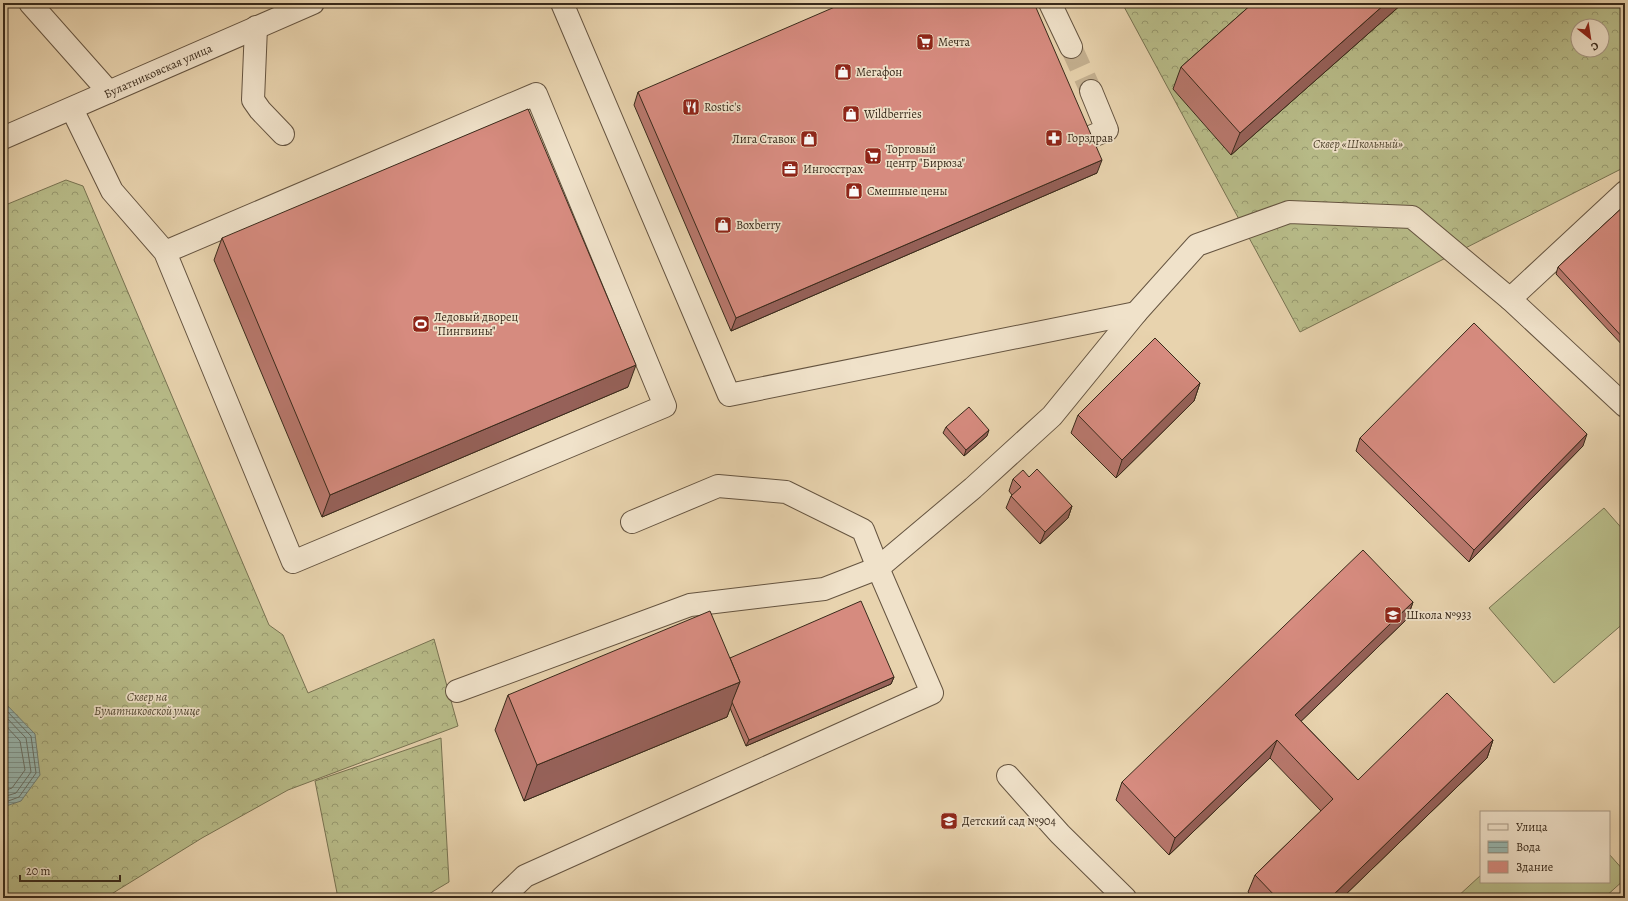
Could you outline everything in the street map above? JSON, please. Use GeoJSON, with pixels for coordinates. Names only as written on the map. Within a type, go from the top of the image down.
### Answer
{"type":"FeatureCollection","features":[{"type":"Feature","properties":{"kind":"street"},"geometry":{"type":"LineString","coordinates":[[30,3],[109,92]]}},
{"type":"Feature","properties":{"kind":"street","name":"Булатниковская улица"},"geometry":{"type":"LineString","coordinates":[[3,138],[313,3]]}},
{"type":"Feature","properties":{"kind":"street"},"geometry":{"type":"LineString","coordinates":[[562,3],[729,395],[1136,313]]}},
{"type":"Feature","properties":{"kind":"street"},"geometry":{"type":"LineString","coordinates":[[1050,3],[1071,47]]}},
{"type":"Feature","properties":{"kind":"street"},"geometry":{"type":"LineString","coordinates":[[256,27],[253,100],[260,110],[283,134]]}},
{"type":"Feature","properties":{"kind":"street"},"geometry":{"type":"LineString","coordinates":[[1083,140],[1107,130],[1091,91]]}},
{"type":"Feature","properties":{"kind":"street"},"geometry":{"type":"LineString","coordinates":[[72,109],[112,191],[165,252],[293,562],[665,406],[536,94],[165,252]]}},
{"type":"Feature","properties":{"kind":"street"},"geometry":{"type":"LineString","coordinates":[[1510,299],[1625,192]]}},
{"type":"Feature","properties":{"kind":"street"},"geometry":{"type":"LineString","coordinates":[[457,691],[690,605],[824,589],[878,568],[973,488],[1052,416],[1136,313],[1197,245],[1289,212],[1412,217],[1510,299],[1625,406]]}},
{"type":"Feature","properties":{"kind":"street"},"geometry":{"type":"LineString","coordinates":[[502,898],[524,876],[932,693],[863,530],[786,492],[718,486],[632,522]]}},
{"type":"Feature","properties":{"kind":"street"},"geometry":{"type":"LineString","coordinates":[[1008,776],[1060,834],[1125,898]]}},
{"type":"Feature","properties":{"kind":"green space","name":"Сквер «Школьный»"},"geometry":{"type":"Polygon","coordinates":[[[1122,3],[1625,3],[1625,167],[1300,332],[1122,3]]]}},
{"type":"Feature","properties":{"kind":"green space","name":"Сквер на Булатниковской улице"},"geometry":{"type":"Polygon","coordinates":[[[66,180],[83,186],[269,625],[283,635],[308,693],[434,639],[458,726],[288,790],[202,838],[105,898],[3,898],[3,206],[66,180]]]}},
{"type":"Feature","properties":{"kind":"green space"},"geometry":{"type":"Polygon","coordinates":[[[1604,508],[1625,532],[1625,622],[1554,683],[1489,608],[1604,508]]]}},
{"type":"Feature","properties":{"kind":"green space"},"geometry":{"type":"Polygon","coordinates":[[[441,738],[449,882],[422,898],[338,898],[315,781],[441,738]]]}},
{"type":"Feature","properties":{"kind":"green space"},"geometry":{"type":"Polygon","coordinates":[[[1610,855],[1625,872],[1625,879],[1604,898],[1456,898],[1480,876],[1480,883],[1610,883],[1610,855]]]}},
{"type":"Feature","properties":{"kind":"water"},"geometry":{"type":"Polygon","coordinates":[[[3,701],[35,734],[40,775],[21,801],[3,807],[3,701]]]}},
{"type":"Feature","properties":{"kind":"building","name":"Торговый центр \"Бирюза\""},"geometry":{"type":"Polygon","coordinates":[[[844,3],[1034,3],[1102,160],[736,318],[638,92],[844,3]]]}},
{"type":"Feature","properties":{"kind":"building"},"geometry":{"type":"Polygon","coordinates":[[[1253,3],[1386,3],[1240,133],[1181,67],[1253,3]]]}},
{"type":"Feature","properties":{"kind":"building","name":"Ледовый дворец \"Пингвины\""},"geometry":{"type":"Polygon","coordinates":[[[528,109],[636,365],[330,495],[222,238],[528,109]]]}},
{"type":"Feature","properties":{"kind":"building"},"geometry":{"type":"Polygon","coordinates":[[[1625,205],[1625,340],[1558,267],[1625,205]]]}},
{"type":"Feature","properties":{"kind":"building"},"geometry":{"type":"Polygon","coordinates":[[[1474,323],[1587,434],[1474,550],[1360,438],[1474,323]]]}},
{"type":"Feature","properties":{"kind":"building"},"geometry":{"type":"Polygon","coordinates":[[[1155,338],[1200,383],[1122,460],[1078,415],[1155,338]]]}},
{"type":"Feature","properties":{"kind":"building"},"geometry":{"type":"Polygon","coordinates":[[[969,407],[989,430],[966,450],[946,427],[969,407]]]}},
{"type":"Feature","properties":{"kind":"building"},"geometry":{"type":"Polygon","coordinates":[[[1037,469],[1072,506],[1045,532],[1011,496],[1021,487],[1013,479],[1023,470],[1029,477],[1037,469]]]}},
{"type":"Feature","properties":{"kind":"building"},"geometry":{"type":"Polygon","coordinates":[[[1363,550],[1413,602],[1295,715],[1358,780],[1447,693],[1493,740],[1330,898],[1277,898],[1255,875],[1333,799],[1277,740],[1175,838],[1122,782],[1363,550]]]}},
{"type":"Feature","properties":{"kind":"building"},"geometry":{"type":"Polygon","coordinates":[[[861,601],[894,677],[749,740],[732,702],[740,682],[730,658],[861,601]]]}},
{"type":"Feature","properties":{"kind":"building"},"geometry":{"type":"Polygon","coordinates":[[[710,611],[740,682],[537,765],[508,695],[710,611]]]}},
{"type":"Feature","properties":{"kind":"tunnel"},"geometry":{"type":"LineString","coordinates":[[1071,47],[1091,91]]}},
{"type":"Feature","properties":{"kind":"place","name":"Мечта"},"geometry":{"type":"Point","coordinates":[925,42]}},
{"type":"Feature","properties":{"kind":"place","name":"Мегафон"},"geometry":{"type":"Point","coordinates":[843,72]}},
{"type":"Feature","properties":{"kind":"place","name":"Rostic's"},"geometry":{"type":"Point","coordinates":[691,107]}},
{"type":"Feature","properties":{"kind":"place","name":"Wildberries"},"geometry":{"type":"Point","coordinates":[851,114]}},
{"type":"Feature","properties":{"kind":"place","name":"Горздрав"},"geometry":{"type":"Point","coordinates":[1054,138]}},
{"type":"Feature","properties":{"kind":"place","name":"Лига Ставок"},"geometry":{"type":"Point","coordinates":[809,139]}},
{"type":"Feature","properties":{"kind":"place","name":"Торговый центр \"Бирюза\""},"geometry":{"type":"Point","coordinates":[873,156]}},
{"type":"Feature","properties":{"kind":"place","name":"Ингосстрах"},"geometry":{"type":"Point","coordinates":[790,169]}},
{"type":"Feature","properties":{"kind":"place","name":"Смешные цены"},"geometry":{"type":"Point","coordinates":[854,191]}},
{"type":"Feature","properties":{"kind":"place","name":"Boxberry"},"geometry":{"type":"Point","coordinates":[723,225]}},
{"type":"Feature","properties":{"kind":"place","name":"Ледовый дворец \"Пингвины\""},"geometry":{"type":"Point","coordinates":[421,324]}},
{"type":"Feature","properties":{"kind":"place","name":"Школа №933"},"geometry":{"type":"Point","coordinates":[1393,615]}},
{"type":"Feature","properties":{"kind":"place","name":"Детский сад №904"},"geometry":{"type":"Point","coordinates":[949,821]}}]}
